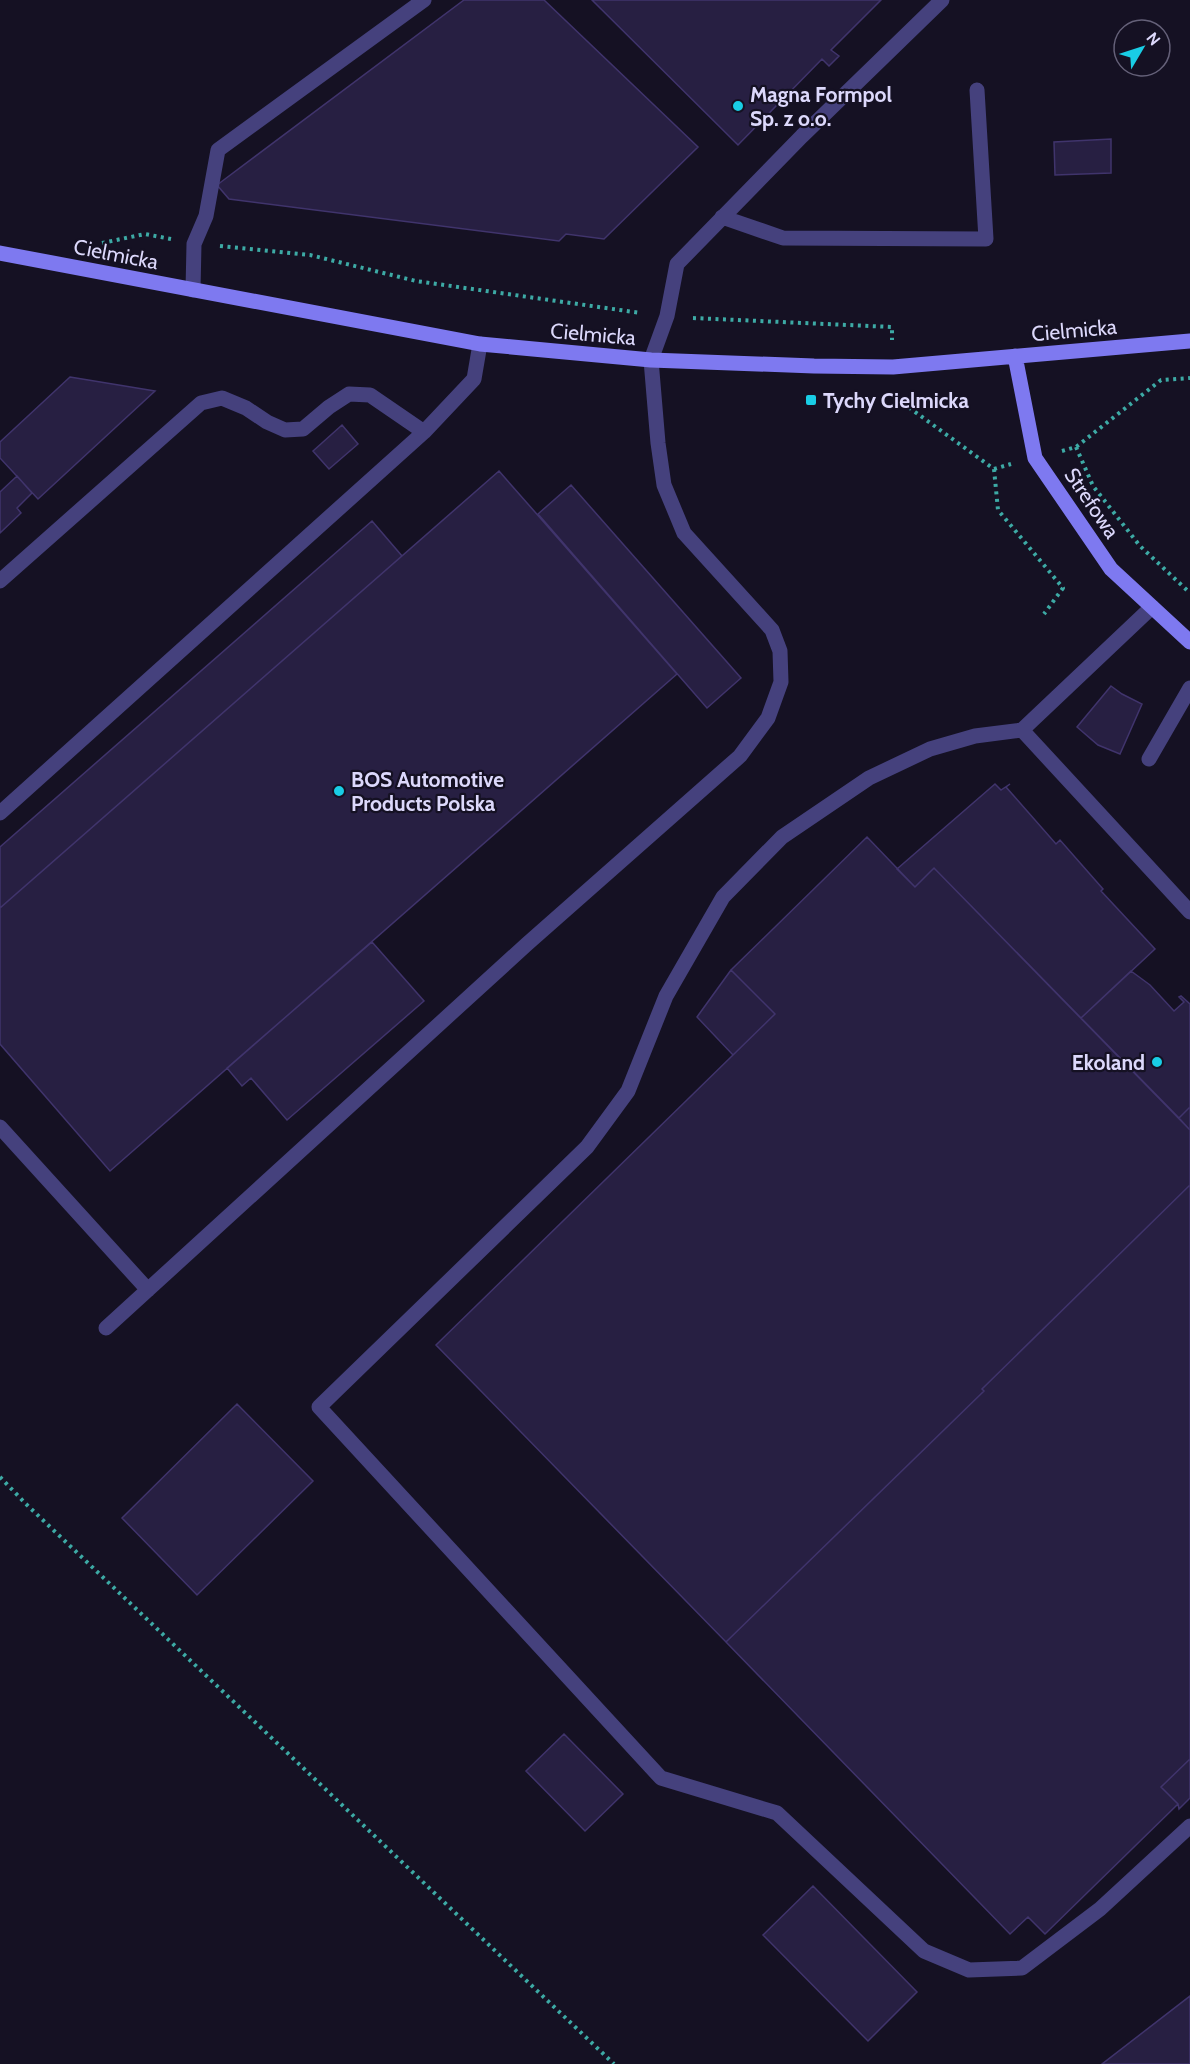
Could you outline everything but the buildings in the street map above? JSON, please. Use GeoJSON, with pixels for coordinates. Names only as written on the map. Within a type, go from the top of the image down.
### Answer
{"type":"FeatureCollection","features":[{"type":"Feature","properties":{"kind":"street","name":"Cielmicka"},"geometry":{"type":"LineString","coordinates":[[0,253],[480,344],[651,360],[892,367],[1190,341]]}},
{"type":"Feature","properties":{"kind":"street","name":"Strefowa"},"geometry":{"type":"LineString","coordinates":[[1015,356],[1035,458],[1111,569],[1190,642]]}},
{"type":"Feature","properties":{"kind":"lane"},"geometry":{"type":"LineString","coordinates":[[193,290],[194,244],[206,216],[218,150],[424,0]]}},
{"type":"Feature","properties":{"kind":"lane"},"geometry":{"type":"LineString","coordinates":[[106,1328],[518,952],[740,756],[768,717],[781,682],[780,651],[772,630],[684,532],[664,485],[651,360],[667,316],[677,264],[801,136],[942,0]]}},
{"type":"Feature","properties":{"kind":"lane"},"geometry":{"type":"LineString","coordinates":[[722,218],[783,238],[986,239],[977,90]]}},
{"type":"Feature","properties":{"kind":"lane"},"geometry":{"type":"LineString","coordinates":[[0,813],[424,432],[474,379],[480,344]]}},
{"type":"Feature","properties":{"kind":"lane"},"geometry":{"type":"LineString","coordinates":[[0,581],[201,403],[222,398],[246,408],[267,422],[285,430],[303,429],[349,394],[370,395],[424,432]]}},
{"type":"Feature","properties":{"kind":"lane"},"geometry":{"type":"LineString","coordinates":[[1152,607],[1022,730],[975,736],[930,749],[869,778],[782,837],[723,897],[666,996],[628,1091],[587,1147],[319,1407],[662,1778],[777,1813],[924,1951],[969,1970],[1022,1968],[1100,1910],[1190,1826]]}},
{"type":"Feature","properties":{"kind":"lane"},"geometry":{"type":"LineString","coordinates":[[1149,759],[1190,688]]}},
{"type":"Feature","properties":{"kind":"lane"},"geometry":{"type":"LineString","coordinates":[[1022,730],[1190,912]]}},
{"type":"Feature","properties":{"kind":"lane"},"geometry":{"type":"LineString","coordinates":[[0,1127],[148,1290]]}},
{"type":"Feature","properties":{"kind":"path"},"geometry":{"type":"LineString","coordinates":[[92,241],[103,243],[146,234],[194,244],[310,255],[416,281],[667,316],[892,327]]}},
{"type":"Feature","properties":{"kind":"path"},"geometry":{"type":"LineString","coordinates":[[1190,378],[1161,380],[1076,447],[1093,486],[1140,546],[1190,593]]}},
{"type":"Feature","properties":{"kind":"path"},"geometry":{"type":"LineString","coordinates":[[893,396],[994,469],[998,510],[1063,588],[1044,614]]}},
{"type":"Feature","properties":{"kind":"path"},"geometry":{"type":"LineString","coordinates":[[0,1477],[34,1512],[614,2064]]}},
{"type":"Feature","properties":{"kind":"place","name":"Magna Formpol Sp. z o.o."},"geometry":{"type":"Point","coordinates":[738,106]}},
{"type":"Feature","properties":{"kind":"place","name":"Tychy Cielmicka"},"geometry":{"type":"Point","coordinates":[811,400]}},
{"type":"Feature","properties":{"kind":"place","name":"BOS Automotive Products Polska"},"geometry":{"type":"Point","coordinates":[339,791]}},
{"type":"Feature","properties":{"kind":"place","name":"Ekoland"},"geometry":{"type":"Point","coordinates":[1157,1062]}}]}
